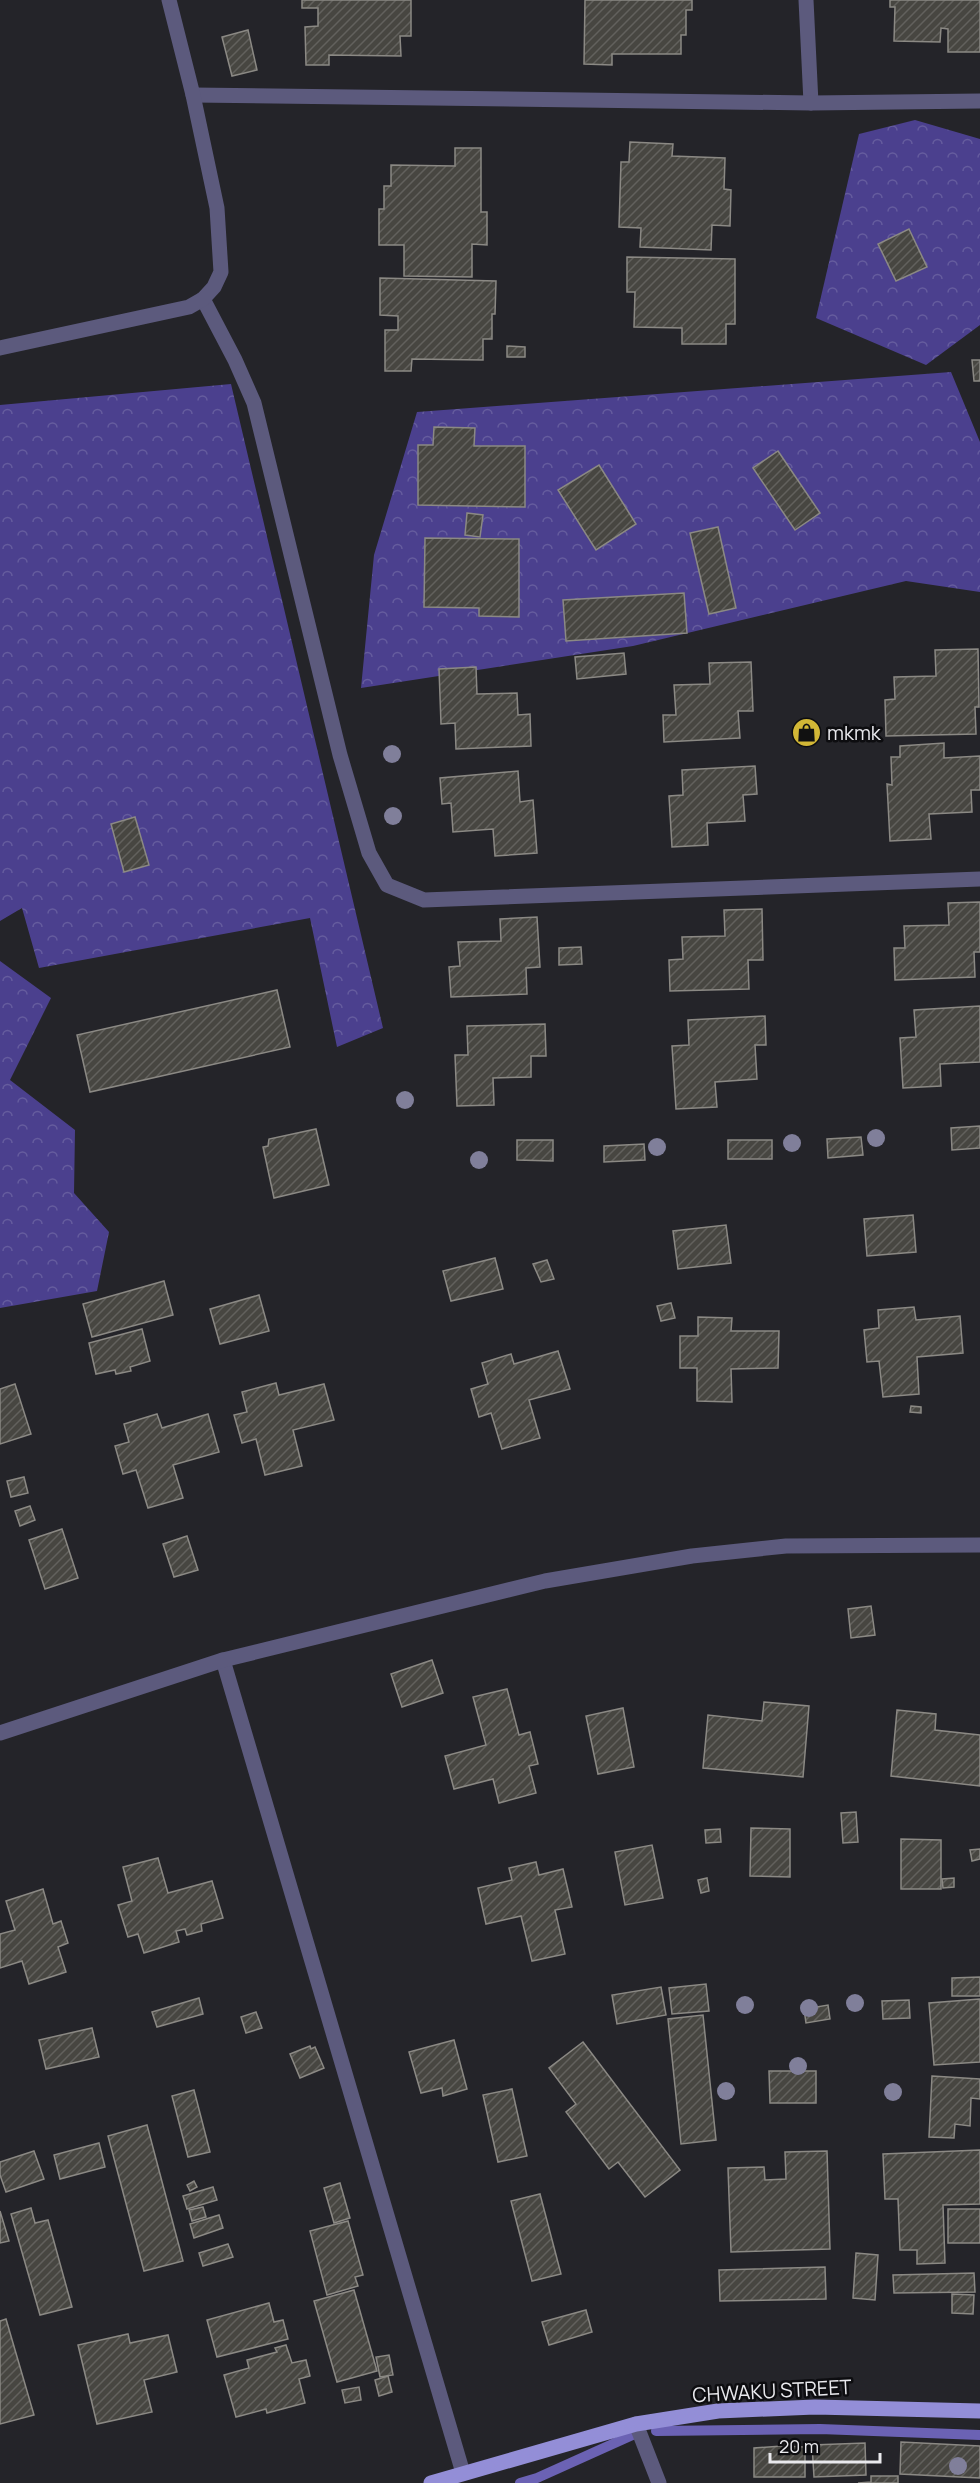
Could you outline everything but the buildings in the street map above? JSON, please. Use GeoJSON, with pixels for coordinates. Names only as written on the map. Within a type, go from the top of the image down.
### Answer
{"type":"FeatureCollection","features":[{"type":"Feature","properties":{"kind":"main road","name":"CHWAKU STREET"},"geometry":{"type":"LineString","coordinates":[[431,2483],[636,2424],[718,2411],[794,2408],[980,2411]]}},
{"type":"Feature","properties":{"kind":"street"},"geometry":{"type":"LineString","coordinates":[[0,348],[189,307],[203,299],[214,287],[221,272],[217,208],[169,0]]}},
{"type":"Feature","properties":{"kind":"street"},"geometry":{"type":"LineString","coordinates":[[806,0],[811,103]]}},
{"type":"Feature","properties":{"kind":"street"},"geometry":{"type":"LineString","coordinates":[[193,96],[811,103],[980,101]]}},
{"type":"Feature","properties":{"kind":"street"},"geometry":{"type":"LineString","coordinates":[[203,299],[235,360],[254,403],[340,755],[369,853],[387,885],[424,900],[980,879]]}},
{"type":"Feature","properties":{"kind":"street"},"geometry":{"type":"LineString","coordinates":[[0,1733],[223,1660],[545,1581],[692,1556],[786,1546],[980,1545]]}},
{"type":"Feature","properties":{"kind":"street"},"geometry":{"type":"LineString","coordinates":[[223,1660],[463,2473]]}},
{"type":"Feature","properties":{"kind":"street"},"geometry":{"type":"LineString","coordinates":[[636,2424],[659,2483]]}},
{"type":"Feature","properties":{"kind":"green space"},"geometry":{"type":"Polygon","coordinates":[[[915,120],[980,139],[980,325],[926,365],[816,318],[859,134],[915,120]]]}},
{"type":"Feature","properties":{"kind":"green space"},"geometry":{"type":"Polygon","coordinates":[[[951,372],[980,442],[980,592],[906,581],[633,646],[361,688],[374,555],[417,412],[951,372]]]}},
{"type":"Feature","properties":{"kind":"green space"},"geometry":{"type":"Polygon","coordinates":[[[231,384],[383,1028],[337,1047],[310,918],[39,968],[22,908],[0,921],[0,405],[231,384]]]}},
{"type":"Feature","properties":{"kind":"green space"},"geometry":{"type":"Polygon","coordinates":[[[0,961],[51,998],[10,1080],[75,1130],[74,1193],[109,1232],[97,1291],[0,1308],[0,961]]]}},
{"type":"Feature","properties":{"kind":"waterway"},"geometry":{"type":"LineString","coordinates":[[656,2431],[820,2429],[980,2435]]}},
{"type":"Feature","properties":{"kind":"waterway"},"geometry":{"type":"LineString","coordinates":[[520,2483],[537,2478],[637,2433]]}},
{"type":"Feature","properties":{"kind":"place","name":"mkmk"},"geometry":{"type":"Point","coordinates":[806,733]}}]}
